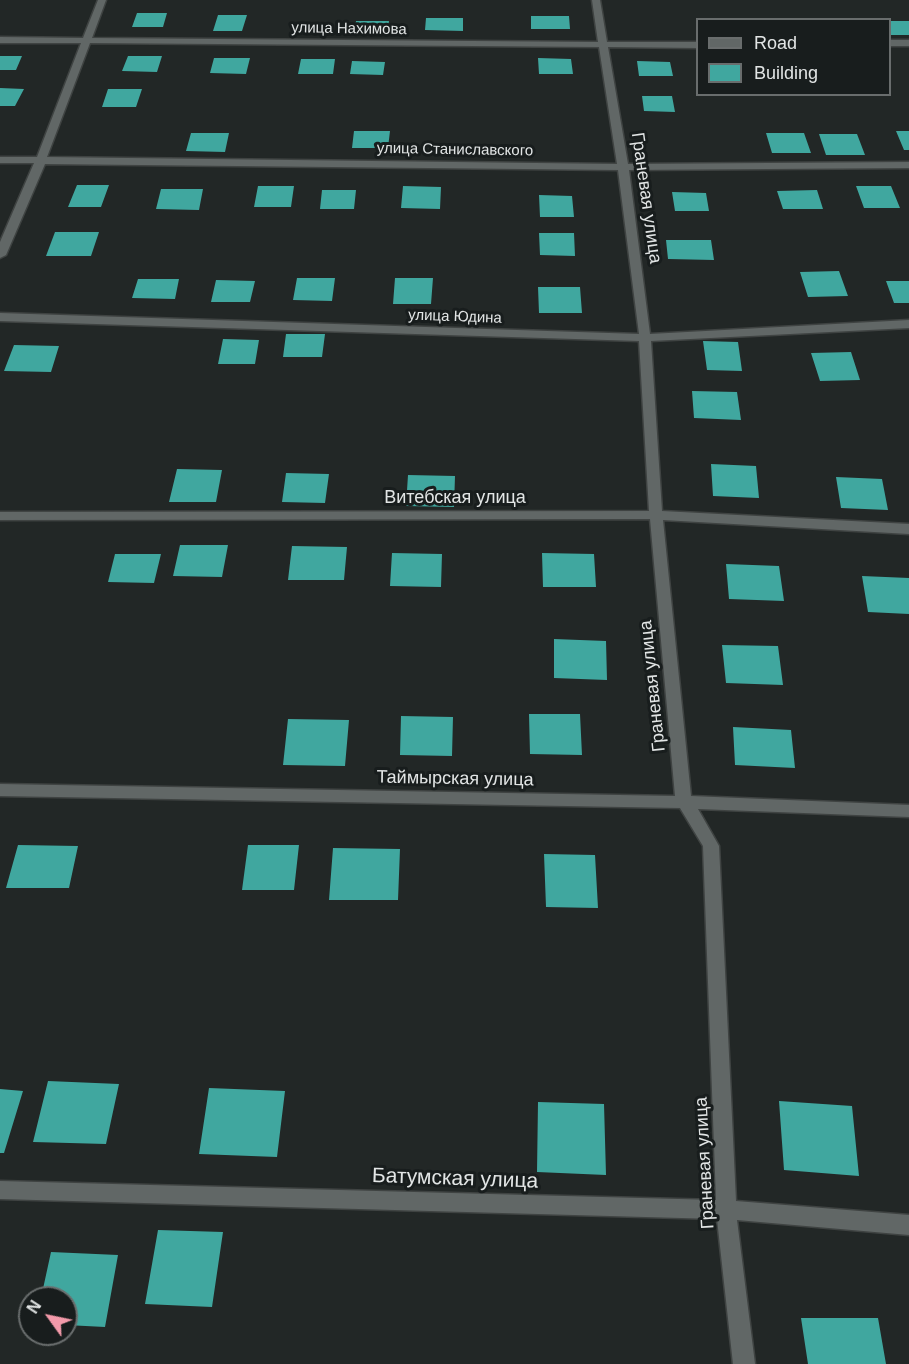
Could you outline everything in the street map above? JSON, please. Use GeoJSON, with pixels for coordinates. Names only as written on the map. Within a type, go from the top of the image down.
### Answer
{"type":"FeatureCollection","features":[{"type":"Feature","properties":{"kind":"street"},"geometry":{"type":"LineString","coordinates":[[0,255],[41,160],[102,0]]}},
{"type":"Feature","properties":{"kind":"street","name":"Граневая улица"},"geometry":{"type":"LineString","coordinates":[[596,0],[623,167],[645,338],[656,515],[684,802],[699,821],[711,846],[726,1210],[744,1364]]}},
{"type":"Feature","properties":{"kind":"street","name":"улица Нахимова"},"geometry":{"type":"LineString","coordinates":[[0,40],[696,45]]}},
{"type":"Feature","properties":{"kind":"street"},"geometry":{"type":"LineString","coordinates":[[891,43],[909,43]]}},
{"type":"Feature","properties":{"kind":"street","name":"улица Станиславского"},"geometry":{"type":"LineString","coordinates":[[0,160],[623,167],[909,165]]}},
{"type":"Feature","properties":{"kind":"street","name":"улица Юдина"},"geometry":{"type":"LineString","coordinates":[[0,317],[645,338],[909,324]]}},
{"type":"Feature","properties":{"kind":"street","name":"Витебская улица"},"geometry":{"type":"LineString","coordinates":[[0,516],[656,515],[909,529]]}},
{"type":"Feature","properties":{"kind":"street","name":"Таймырская улица"},"geometry":{"type":"LineString","coordinates":[[0,790],[684,802],[909,811]]}},
{"type":"Feature","properties":{"kind":"street","name":"Батумская улица"},"geometry":{"type":"LineString","coordinates":[[0,1190],[726,1210],[909,1225]]}},
{"type":"Feature","properties":{"kind":"building"},"geometry":{"type":"Polygon","coordinates":[[[137,13],[167,13],[163,27],[132,27],[137,13]]]}},
{"type":"Feature","properties":{"kind":"building"},"geometry":{"type":"Polygon","coordinates":[[[218,15],[247,15],[242,31],[213,31],[218,15]]]}},
{"type":"Feature","properties":{"kind":"building"},"geometry":{"type":"Polygon","coordinates":[[[531,16],[569,16],[570,29],[531,29],[531,16]]]}},
{"type":"Feature","properties":{"kind":"building"},"geometry":{"type":"Polygon","coordinates":[[[426,18],[463,18],[463,31],[425,30],[426,18]]]}},
{"type":"Feature","properties":{"kind":"building"},"geometry":{"type":"Polygon","coordinates":[[[356,21],[389,21],[387,35],[354,35],[356,21]]]}},
{"type":"Feature","properties":{"kind":"building"},"geometry":{"type":"Polygon","coordinates":[[[891,21],[909,21],[909,35],[891,35],[891,21]]]}},
{"type":"Feature","properties":{"kind":"building"},"geometry":{"type":"Polygon","coordinates":[[[0,56],[22,56],[16,70],[0,70],[0,56]]]}},
{"type":"Feature","properties":{"kind":"building"},"geometry":{"type":"Polygon","coordinates":[[[128,56],[162,56],[157,72],[122,71],[128,56]]]}},
{"type":"Feature","properties":{"kind":"building"},"geometry":{"type":"Polygon","coordinates":[[[214,58],[250,58],[246,74],[210,73],[214,58]]]}},
{"type":"Feature","properties":{"kind":"building"},"geometry":{"type":"Polygon","coordinates":[[[538,58],[571,59],[573,74],[539,74],[538,58]]]}},
{"type":"Feature","properties":{"kind":"building"},"geometry":{"type":"Polygon","coordinates":[[[301,59],[335,59],[333,74],[298,74],[301,59]]]}},
{"type":"Feature","properties":{"kind":"building"},"geometry":{"type":"Polygon","coordinates":[[[352,61],[385,62],[383,75],[350,74],[352,61]]]}},
{"type":"Feature","properties":{"kind":"building"},"geometry":{"type":"Polygon","coordinates":[[[637,61],[670,62],[673,76],[639,76],[637,61]]]}},
{"type":"Feature","properties":{"kind":"building"},"geometry":{"type":"Polygon","coordinates":[[[0,88],[24,89],[15,106],[0,106],[0,88]]]}},
{"type":"Feature","properties":{"kind":"building"},"geometry":{"type":"Polygon","coordinates":[[[108,89],[142,89],[136,107],[102,107],[108,89]]]}},
{"type":"Feature","properties":{"kind":"building"},"geometry":{"type":"Polygon","coordinates":[[[642,96],[672,96],[675,112],[644,111],[642,96]]]}},
{"type":"Feature","properties":{"kind":"building"},"geometry":{"type":"Polygon","coordinates":[[[354,131],[390,131],[388,148],[352,148],[354,131]]]}},
{"type":"Feature","properties":{"kind":"building"},"geometry":{"type":"Polygon","coordinates":[[[896,131],[909,131],[909,150],[904,150],[896,131]]]}},
{"type":"Feature","properties":{"kind":"building"},"geometry":{"type":"Polygon","coordinates":[[[191,133],[229,133],[225,152],[186,151],[191,133]]]}},
{"type":"Feature","properties":{"kind":"building"},"geometry":{"type":"Polygon","coordinates":[[[766,133],[804,133],[811,153],[772,153],[766,133]]]}},
{"type":"Feature","properties":{"kind":"building"},"geometry":{"type":"Polygon","coordinates":[[[819,134],[857,134],[865,155],[826,155],[819,134]]]}},
{"type":"Feature","properties":{"kind":"building"},"geometry":{"type":"Polygon","coordinates":[[[77,185],[109,185],[101,207],[68,207],[77,185]]]}},
{"type":"Feature","properties":{"kind":"building"},"geometry":{"type":"Polygon","coordinates":[[[258,186],[294,186],[291,207],[254,207],[258,186]]]}},
{"type":"Feature","properties":{"kind":"building"},"geometry":{"type":"Polygon","coordinates":[[[403,186],[441,187],[440,209],[401,208],[403,186]]]}},
{"type":"Feature","properties":{"kind":"building"},"geometry":{"type":"Polygon","coordinates":[[[856,186],[891,186],[900,208],[864,208],[856,186]]]}},
{"type":"Feature","properties":{"kind":"building"},"geometry":{"type":"Polygon","coordinates":[[[161,189],[203,189],[199,210],[156,209],[161,189]]]}},
{"type":"Feature","properties":{"kind":"building"},"geometry":{"type":"Polygon","coordinates":[[[322,190],[356,190],[354,209],[320,209],[322,190]]]}},
{"type":"Feature","properties":{"kind":"building"},"geometry":{"type":"Polygon","coordinates":[[[817,190],[823,209],[783,209],[777,191],[817,190]]]}},
{"type":"Feature","properties":{"kind":"building"},"geometry":{"type":"Polygon","coordinates":[[[672,192],[706,193],[709,211],[675,211],[672,192]]]}},
{"type":"Feature","properties":{"kind":"building"},"geometry":{"type":"Polygon","coordinates":[[[539,195],[572,196],[574,217],[540,217],[539,195]]]}},
{"type":"Feature","properties":{"kind":"building"},"geometry":{"type":"Polygon","coordinates":[[[55,232],[99,232],[91,256],[46,256],[55,232]]]}},
{"type":"Feature","properties":{"kind":"building"},"geometry":{"type":"Polygon","coordinates":[[[539,233],[574,233],[575,256],[540,255],[539,233]]]}},
{"type":"Feature","properties":{"kind":"building"},"geometry":{"type":"Polygon","coordinates":[[[666,240],[711,240],[714,260],[668,259],[666,240]]]}},
{"type":"Feature","properties":{"kind":"building"},"geometry":{"type":"Polygon","coordinates":[[[839,271],[848,296],[808,297],[800,272],[839,271]]]}},
{"type":"Feature","properties":{"kind":"building"},"geometry":{"type":"Polygon","coordinates":[[[297,278],[335,278],[332,301],[293,300],[297,278]]]}},
{"type":"Feature","properties":{"kind":"building"},"geometry":{"type":"Polygon","coordinates":[[[395,278],[433,278],[431,304],[393,304],[395,278]]]}},
{"type":"Feature","properties":{"kind":"building"},"geometry":{"type":"Polygon","coordinates":[[[138,279],[179,279],[175,299],[132,298],[138,279]]]}},
{"type":"Feature","properties":{"kind":"building"},"geometry":{"type":"Polygon","coordinates":[[[216,280],[255,281],[250,302],[211,302],[216,280]]]}},
{"type":"Feature","properties":{"kind":"building"},"geometry":{"type":"Polygon","coordinates":[[[886,281],[909,281],[909,303],[894,303],[886,281]]]}},
{"type":"Feature","properties":{"kind":"building"},"geometry":{"type":"Polygon","coordinates":[[[538,287],[580,287],[582,313],[539,313],[538,287]]]}},
{"type":"Feature","properties":{"kind":"building"},"geometry":{"type":"Polygon","coordinates":[[[286,334],[325,334],[322,357],[283,357],[286,334]]]}},
{"type":"Feature","properties":{"kind":"building"},"geometry":{"type":"Polygon","coordinates":[[[223,339],[259,340],[255,364],[218,364],[223,339]]]}},
{"type":"Feature","properties":{"kind":"building"},"geometry":{"type":"Polygon","coordinates":[[[703,341],[738,342],[742,371],[707,370],[703,341]]]}},
{"type":"Feature","properties":{"kind":"building"},"geometry":{"type":"Polygon","coordinates":[[[14,345],[59,346],[51,372],[4,371],[14,345]]]}},
{"type":"Feature","properties":{"kind":"building"},"geometry":{"type":"Polygon","coordinates":[[[851,352],[860,380],[820,381],[811,353],[851,352]]]}},
{"type":"Feature","properties":{"kind":"building"},"geometry":{"type":"Polygon","coordinates":[[[692,391],[737,392],[741,420],[694,418],[692,391]]]}},
{"type":"Feature","properties":{"kind":"building"},"geometry":{"type":"Polygon","coordinates":[[[711,464],[756,466],[759,498],[713,496],[711,464]]]}},
{"type":"Feature","properties":{"kind":"building"},"geometry":{"type":"Polygon","coordinates":[[[177,469],[222,470],[216,502],[169,502],[177,469]]]}},
{"type":"Feature","properties":{"kind":"building"},"geometry":{"type":"Polygon","coordinates":[[[286,473],[329,474],[325,503],[282,502],[286,473]]]}},
{"type":"Feature","properties":{"kind":"building"},"geometry":{"type":"Polygon","coordinates":[[[408,475],[455,476],[454,507],[406,506],[408,475]]]}},
{"type":"Feature","properties":{"kind":"building"},"geometry":{"type":"Polygon","coordinates":[[[836,477],[882,479],[888,510],[841,508],[836,477]]]}},
{"type":"Feature","properties":{"kind":"building"},"geometry":{"type":"Polygon","coordinates":[[[180,545],[228,545],[222,577],[173,576],[180,545]]]}},
{"type":"Feature","properties":{"kind":"building"},"geometry":{"type":"Polygon","coordinates":[[[292,546],[347,547],[344,580],[288,580],[292,546]]]}},
{"type":"Feature","properties":{"kind":"building"},"geometry":{"type":"Polygon","coordinates":[[[392,553],[442,554],[441,587],[390,586],[392,553]]]}},
{"type":"Feature","properties":{"kind":"building"},"geometry":{"type":"Polygon","coordinates":[[[542,553],[594,554],[596,587],[543,587],[542,553]]]}},
{"type":"Feature","properties":{"kind":"building"},"geometry":{"type":"Polygon","coordinates":[[[115,554],[161,554],[154,583],[108,582],[115,554]]]}},
{"type":"Feature","properties":{"kind":"building"},"geometry":{"type":"Polygon","coordinates":[[[726,564],[779,566],[784,601],[729,599],[726,564]]]}},
{"type":"Feature","properties":{"kind":"building"},"geometry":{"type":"Polygon","coordinates":[[[862,576],[909,578],[909,614],[868,612],[862,576]]]}},
{"type":"Feature","properties":{"kind":"building"},"geometry":{"type":"Polygon","coordinates":[[[554,639],[606,641],[607,680],[554,678],[554,639]]]}},
{"type":"Feature","properties":{"kind":"building"},"geometry":{"type":"Polygon","coordinates":[[[722,645],[778,646],[783,685],[726,683],[722,645]]]}},
{"type":"Feature","properties":{"kind":"building"},"geometry":{"type":"Polygon","coordinates":[[[529,714],[580,714],[582,755],[530,754],[529,714]]]}},
{"type":"Feature","properties":{"kind":"building"},"geometry":{"type":"Polygon","coordinates":[[[401,716],[453,717],[452,756],[400,755],[401,716]]]}},
{"type":"Feature","properties":{"kind":"building"},"geometry":{"type":"Polygon","coordinates":[[[288,719],[349,720],[345,766],[283,765],[288,719]]]}},
{"type":"Feature","properties":{"kind":"building"},"geometry":{"type":"Polygon","coordinates":[[[733,727],[791,730],[795,768],[735,765],[733,727]]]}},
{"type":"Feature","properties":{"kind":"building"},"geometry":{"type":"Polygon","coordinates":[[[18,845],[78,846],[69,888],[6,888],[18,845]]]}},
{"type":"Feature","properties":{"kind":"building"},"geometry":{"type":"Polygon","coordinates":[[[248,845],[299,845],[294,890],[242,890],[248,845]]]}},
{"type":"Feature","properties":{"kind":"building"},"geometry":{"type":"Polygon","coordinates":[[[333,848],[400,849],[398,900],[329,900],[333,848]]]}},
{"type":"Feature","properties":{"kind":"building"},"geometry":{"type":"Polygon","coordinates":[[[544,854],[595,855],[598,908],[546,907],[544,854]]]}},
{"type":"Feature","properties":{"kind":"building"},"geometry":{"type":"Polygon","coordinates":[[[48,1081],[119,1084],[106,1144],[33,1142],[48,1081]]]}},
{"type":"Feature","properties":{"kind":"building"},"geometry":{"type":"Polygon","coordinates":[[[209,1088],[285,1091],[277,1157],[199,1154],[209,1088]]]}},
{"type":"Feature","properties":{"kind":"building"},"geometry":{"type":"Polygon","coordinates":[[[0,1089],[23,1091],[4,1153],[0,1153],[0,1089]]]}},
{"type":"Feature","properties":{"kind":"building"},"geometry":{"type":"Polygon","coordinates":[[[779,1101],[852,1106],[859,1176],[784,1170],[779,1101]]]}},
{"type":"Feature","properties":{"kind":"building"},"geometry":{"type":"Polygon","coordinates":[[[538,1102],[604,1104],[606,1175],[537,1172],[538,1102]]]}},
{"type":"Feature","properties":{"kind":"building"},"geometry":{"type":"Polygon","coordinates":[[[158,1230],[223,1232],[212,1307],[145,1304],[158,1230]]]}},
{"type":"Feature","properties":{"kind":"building"},"geometry":{"type":"Polygon","coordinates":[[[51,1252],[118,1255],[105,1327],[78,1326],[78,1286],[44,1286],[51,1252]]]}},
{"type":"Feature","properties":{"kind":"building"},"geometry":{"type":"Polygon","coordinates":[[[801,1318],[878,1318],[886,1364],[808,1364],[801,1318]]]}}]}
